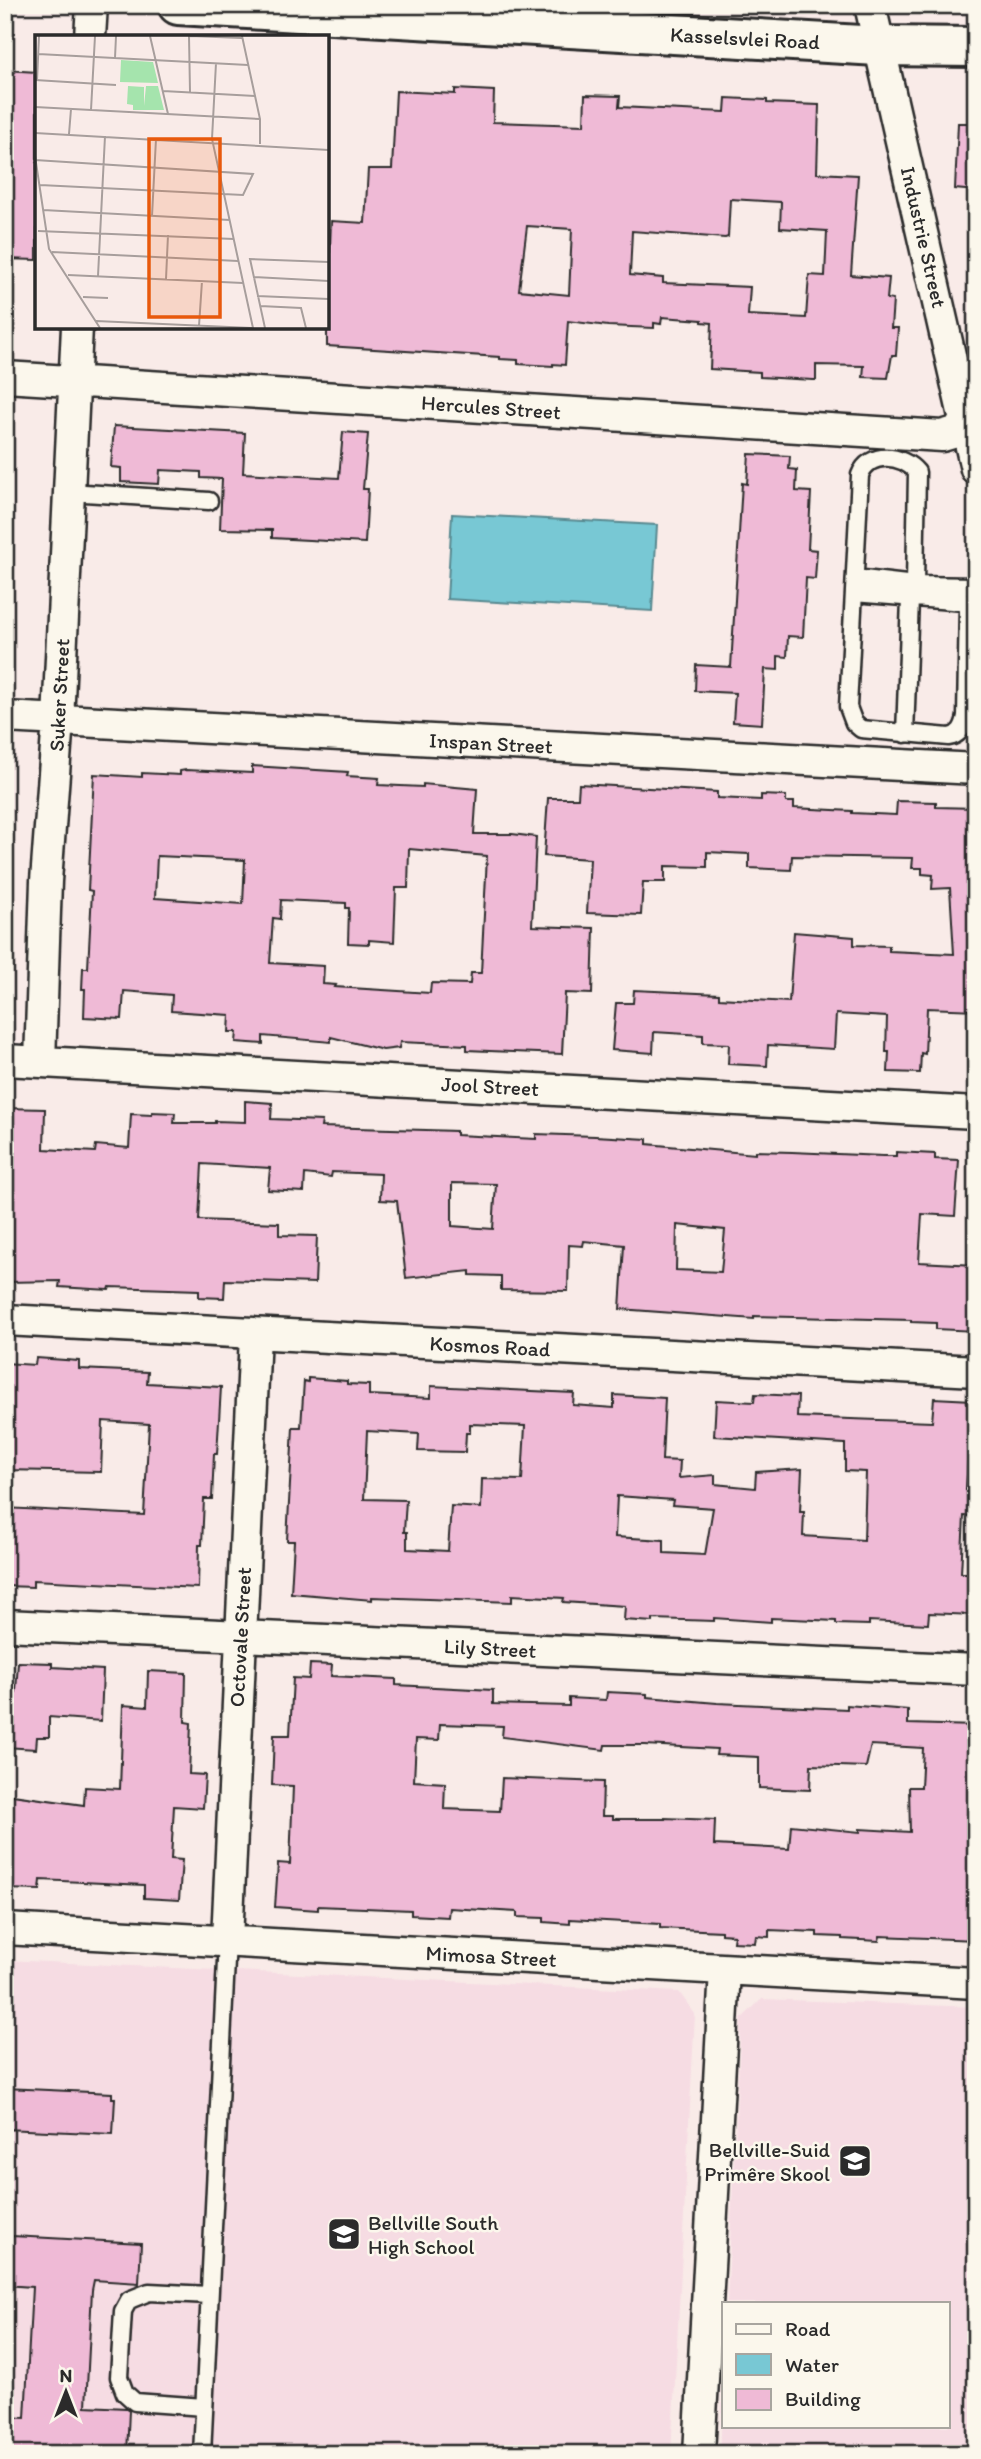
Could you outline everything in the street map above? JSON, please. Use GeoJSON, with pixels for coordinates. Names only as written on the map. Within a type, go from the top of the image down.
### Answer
{"type":"FeatureCollection","features":[{"type":"Feature","properties":{"kind":"street"},"geometry":{"type":"LineString","coordinates":[[90,35],[92,5]]}},
{"type":"Feature","properties":{"kind":"street","name":"Kasselsvlei Road"},"geometry":{"type":"LineString","coordinates":[[178,5],[878,46],[976,47]]}},
{"type":"Feature","properties":{"kind":"street","name":"Industrie Street"},"geometry":{"type":"LineString","coordinates":[[870,5],[972,428],[976,469]]}},
{"type":"Feature","properties":{"kind":"street","name":"Suker Street"},"geometry":{"type":"LineString","coordinates":[[40,1062],[46,881],[58,720],[77,329]]}},
{"type":"Feature","properties":{"kind":"street","name":"Hercules Street"},"geometry":{"type":"LineString","coordinates":[[5,377],[942,436],[972,428]]}},
{"type":"Feature","properties":{"kind":"street","name":"Inspan Street"},"geometry":{"type":"LineString","coordinates":[[5,717],[976,769]]}},
{"type":"Feature","properties":{"kind":"street","name":"Jool Street"},"geometry":{"type":"LineString","coordinates":[[5,1060],[976,1113]]}},
{"type":"Feature","properties":{"kind":"street","name":"Kosmos Road"},"geometry":{"type":"LineString","coordinates":[[5,1320],[976,1371]]}},
{"type":"Feature","properties":{"kind":"street","name":"Octovale Street"},"geometry":{"type":"LineString","coordinates":[[227,1940],[255,1335]]}},
{"type":"Feature","properties":{"kind":"street","name":"Lily Street"},"geometry":{"type":"LineString","coordinates":[[5,1625],[976,1671]]}},
{"type":"Feature","properties":{"kind":"street","name":"Mimosa Street"},"geometry":{"type":"LineString","coordinates":[[5,1929],[976,1983]]}},
{"type":"Feature","properties":{"kind":"street"},"geometry":{"type":"LineString","coordinates":[[699,2454],[725,1970]]}},
{"type":"Feature","properties":{"kind":"lane"},"geometry":{"type":"LineString","coordinates":[[854,585],[912,592],[972,603],[965,716],[963,728],[958,733],[949,737],[905,734],[861,730],[850,716],[848,707],[854,585],[860,475],[867,462],[879,457],[903,460],[917,472],[912,592],[905,734]]}},
{"type":"Feature","properties":{"kind":"lane"},"geometry":{"type":"LineString","coordinates":[[69,492],[209,501]]}},
{"type":"Feature","properties":{"kind":"lane"},"geometry":{"type":"LineString","coordinates":[[912,592],[976,586]]}},
{"type":"Feature","properties":{"kind":"lane"},"geometry":{"type":"LineString","coordinates":[[202,2454],[227,1940]]}},
{"type":"Feature","properties":{"kind":"lane"},"geometry":{"type":"LineString","coordinates":[[204,2407],[135,2402],[125,2393],[119,2377],[123,2311],[129,2300],[149,2292],[209,2295]]}},
{"type":"Feature","properties":{"kind":"shaded area","name":"Bellville South High School"},"geometry":{"type":"Polygon","coordinates":[[[5,1960],[679,1992],[695,2014],[671,2454],[5,2454],[5,1960]]]}},
{"type":"Feature","properties":{"kind":"shaded area","name":"Bellville-Suid Primêre Skool"},"geometry":{"type":"Polygon","coordinates":[[[762,1999],[976,2007],[976,2454],[720,2454],[722,2414],[722,2428],[950,2428],[950,2302],[727,2302],[741,2019],[762,1999]]]}},
{"type":"Feature","properties":{"kind":"water"},"geometry":{"type":"Polygon","coordinates":[[[452,514],[657,525],[652,611],[447,599],[452,514]]]}},
{"type":"Feature","properties":{"kind":"building"},"geometry":{"type":"Polygon","coordinates":[[[5,70],[35,72],[35,260],[5,259],[5,70]]]}},
{"type":"Feature","properties":{"kind":"building"},"geometry":{"type":"Polygon","coordinates":[[[455,89],[494,91],[493,122],[584,125],[585,95],[620,96],[619,107],[725,112],[726,98],[819,105],[817,173],[858,175],[851,275],[889,278],[887,299],[893,300],[891,328],[898,328],[896,355],[892,355],[888,378],[863,377],[864,366],[816,365],[816,380],[760,377],[760,372],[710,369],[712,323],[662,317],[661,324],[654,323],[654,328],[568,321],[565,365],[518,364],[518,360],[500,357],[327,346],[331,221],[365,223],[368,169],[392,169],[396,91],[455,94],[455,89]],[[730,199],[728,237],[725,238],[632,231],[630,275],[663,278],[663,283],[750,287],[748,315],[806,318],[809,275],[825,276],[827,231],[780,228],[781,202],[730,199]],[[527,226],[519,290],[569,295],[572,229],[527,226]]]}},
{"type":"Feature","properties":{"kind":"building"},"geometry":{"type":"Polygon","coordinates":[[[958,123],[976,123],[976,191],[955,189],[958,123]]]}},
{"type":"Feature","properties":{"kind":"building"},"geometry":{"type":"Polygon","coordinates":[[[114,426],[245,433],[243,473],[339,478],[343,432],[368,434],[363,489],[368,489],[365,543],[272,538],[272,530],[220,529],[222,479],[201,478],[201,472],[160,470],[159,484],[121,482],[121,468],[111,467],[114,426]]]}},
{"type":"Feature","properties":{"kind":"building"},"geometry":{"type":"Polygon","coordinates":[[[749,454],[790,456],[789,469],[797,470],[796,491],[811,492],[808,549],[817,550],[815,579],[806,578],[803,637],[788,636],[787,657],[778,656],[778,670],[765,669],[762,724],[733,722],[735,693],[695,691],[696,665],[731,667],[742,483],[747,484],[749,454]]]}},
{"type":"Feature","properties":{"kind":"building"},"geometry":{"type":"Polygon","coordinates":[[[252,766],[348,772],[347,776],[379,778],[378,785],[423,787],[423,784],[477,789],[474,834],[536,837],[532,926],[594,928],[592,994],[565,993],[562,1054],[467,1050],[467,1045],[400,1042],[399,1048],[383,1050],[331,1037],[331,1042],[263,1036],[263,1044],[236,1042],[237,1032],[229,1032],[230,1015],[171,1011],[172,995],[124,991],[122,1019],[84,1017],[85,989],[82,989],[83,968],[88,968],[92,891],[88,890],[94,774],[142,777],[142,773],[180,775],[180,771],[186,770],[252,773],[252,766]],[[409,849],[408,888],[396,888],[394,942],[369,940],[369,944],[348,943],[349,908],[346,908],[346,903],[281,900],[280,919],[273,918],[270,963],[324,966],[323,984],[336,985],[335,987],[430,993],[431,983],[470,984],[471,973],[481,973],[487,856],[409,849]],[[157,856],[155,898],[243,904],[245,860],[157,856]]]}},
{"type":"Feature","properties":{"kind":"building"},"geometry":{"type":"Polygon","coordinates":[[[579,784],[717,792],[717,798],[761,800],[761,795],[786,796],[786,802],[794,802],[794,808],[852,813],[896,815],[897,801],[936,802],[936,807],[976,808],[976,1010],[927,1008],[925,1054],[921,1053],[920,1073],[888,1072],[887,1017],[836,1014],[834,1049],[768,1045],[767,1066],[728,1064],[729,1044],[703,1043],[703,1035],[654,1032],[653,1053],[612,1050],[616,1003],[633,1003],[634,990],[719,994],[719,998],[789,1002],[794,932],[854,937],[854,945],[889,946],[889,951],[954,954],[950,888],[932,889],[933,875],[922,874],[922,868],[912,868],[913,858],[792,856],[791,870],[749,868],[749,854],[707,852],[707,867],[665,866],[665,882],[643,882],[641,915],[587,913],[590,859],[544,856],[548,798],[578,798],[579,784]]]}},
{"type":"Feature","properties":{"kind":"building"},"geometry":{"type":"Polygon","coordinates":[[[245,1101],[272,1103],[271,1119],[322,1121],[321,1127],[456,1131],[456,1135],[536,1139],[536,1134],[595,1136],[647,1139],[647,1144],[755,1154],[755,1151],[896,1156],[896,1152],[935,1154],[935,1159],[959,1160],[955,1216],[922,1214],[919,1262],[976,1265],[976,1331],[936,1329],[936,1323],[911,1320],[754,1316],[754,1319],[620,1309],[624,1245],[584,1241],[583,1246],[569,1245],[568,1291],[501,1290],[501,1276],[470,1275],[470,1271],[406,1278],[397,1201],[380,1200],[381,1174],[332,1172],[331,1177],[305,1174],[304,1192],[268,1190],[270,1168],[202,1164],[199,1220],[279,1223],[279,1235],[317,1236],[315,1283],[225,1280],[224,1298],[199,1297],[199,1290],[110,1287],[109,1290],[59,1287],[60,1281],[5,1282],[5,1108],[45,1109],[44,1149],[95,1152],[96,1145],[129,1148],[131,1114],[175,1113],[174,1123],[245,1122],[245,1101]],[[452,1183],[452,1226],[493,1229],[496,1184],[452,1183]],[[677,1225],[676,1270],[721,1272],[725,1230],[677,1225]]]}},
{"type":"Feature","properties":{"kind":"building"},"geometry":{"type":"Polygon","coordinates":[[[36,1358],[79,1361],[79,1369],[148,1372],[147,1383],[221,1387],[212,1499],[204,1499],[198,1588],[33,1580],[33,1587],[5,1586],[5,1508],[144,1515],[149,1424],[103,1421],[101,1472],[5,1470],[5,1363],[35,1365],[36,1358]]]}},
{"type":"Feature","properties":{"kind":"building"},"geometry":{"type":"Polygon","coordinates":[[[308,1378],[347,1381],[347,1384],[369,1385],[369,1395],[431,1398],[431,1386],[574,1393],[573,1405],[614,1408],[614,1395],[665,1398],[662,1460],[680,1461],[679,1478],[715,1475],[715,1484],[755,1488],[756,1472],[802,1469],[800,1512],[804,1512],[803,1536],[864,1540],[866,1472],[845,1471],[845,1444],[714,1436],[716,1400],[754,1402],[755,1394],[798,1396],[797,1417],[932,1422],[934,1398],[972,1400],[966,1490],[976,1490],[976,1517],[964,1516],[961,1573],[973,1573],[975,1580],[973,1615],[929,1613],[928,1624],[869,1621],[869,1625],[836,1624],[836,1621],[771,1618],[771,1622],[714,1618],[714,1621],[653,1619],[653,1622],[624,1620],[625,1606],[563,1602],[564,1598],[512,1595],[512,1602],[372,1597],[372,1600],[291,1593],[294,1541],[287,1541],[293,1427],[301,1427],[304,1381],[308,1382],[308,1378]],[[470,1424],[470,1433],[466,1433],[465,1452],[418,1451],[419,1434],[367,1431],[364,1499],[406,1500],[404,1532],[407,1532],[407,1549],[448,1551],[451,1506],[481,1508],[482,1479],[522,1480],[525,1426],[470,1424]],[[617,1496],[615,1537],[664,1540],[664,1553],[705,1555],[713,1508],[672,1505],[673,1500],[617,1496]]]}},
{"type":"Feature","properties":{"kind":"building"},"geometry":{"type":"Polygon","coordinates":[[[18,1662],[52,1663],[52,1667],[103,1670],[101,1721],[49,1717],[49,1737],[37,1737],[36,1749],[5,1747],[5,1692],[16,1692],[18,1662]]]}},
{"type":"Feature","properties":{"kind":"building"},"geometry":{"type":"Polygon","coordinates":[[[310,1664],[332,1665],[331,1676],[396,1679],[396,1685],[493,1690],[493,1704],[569,1706],[569,1698],[606,1700],[607,1692],[717,1703],[847,1709],[847,1705],[908,1710],[908,1724],[976,1726],[976,1940],[880,1936],[879,1941],[817,1936],[817,1932],[769,1930],[769,1937],[756,1936],[755,1943],[733,1942],[734,1935],[721,1934],[721,1931],[660,1928],[660,1924],[570,1919],[570,1924],[544,1922],[544,1918],[517,1917],[517,1912],[449,1908],[448,1917],[411,1915],[411,1910],[275,1907],[278,1863],[290,1864],[293,1786],[272,1785],[274,1735],[290,1735],[293,1678],[309,1679],[310,1664]],[[440,1724],[439,1740],[416,1739],[414,1781],[445,1783],[444,1809],[500,1811],[502,1778],[603,1782],[602,1816],[613,1816],[613,1819],[715,1820],[714,1845],[789,1849],[791,1825],[860,1832],[860,1829],[910,1832],[909,1787],[921,1787],[923,1748],[871,1745],[866,1767],[811,1765],[810,1790],[759,1788],[759,1757],[716,1755],[717,1749],[645,1745],[605,1745],[604,1750],[502,1737],[503,1726],[440,1724]]]}},
{"type":"Feature","properties":{"kind":"building"},"geometry":{"type":"Polygon","coordinates":[[[148,1671],[186,1673],[185,1722],[191,1723],[189,1774],[205,1775],[203,1808],[174,1806],[171,1859],[182,1860],[179,1900],[144,1898],[144,1885],[41,1880],[40,1890],[5,1889],[5,1794],[84,1805],[85,1787],[120,1789],[123,1705],[147,1707],[148,1671]]]}},
{"type":"Feature","properties":{"kind":"building"},"geometry":{"type":"Polygon","coordinates":[[[5,2088],[112,2093],[112,2098],[115,2098],[113,2134],[5,2129],[5,2088]]]}},
{"type":"Feature","properties":{"kind":"building"},"geometry":{"type":"Polygon","coordinates":[[[12,2236],[141,2243],[139,2283],[94,2280],[92,2290],[86,2406],[129,2410],[127,2454],[5,2454],[5,2417],[25,2418],[32,2287],[5,2285],[5,2240],[12,2241],[12,2236]]]}},
{"type":"Feature","properties":{"kind":"place","name":"Bellville-Suid Primêre Skool"},"geometry":{"type":"Point","coordinates":[855,2161]}},
{"type":"Feature","properties":{"kind":"place","name":"Bellville South High School"},"geometry":{"type":"Point","coordinates":[344,2234]}}]}
